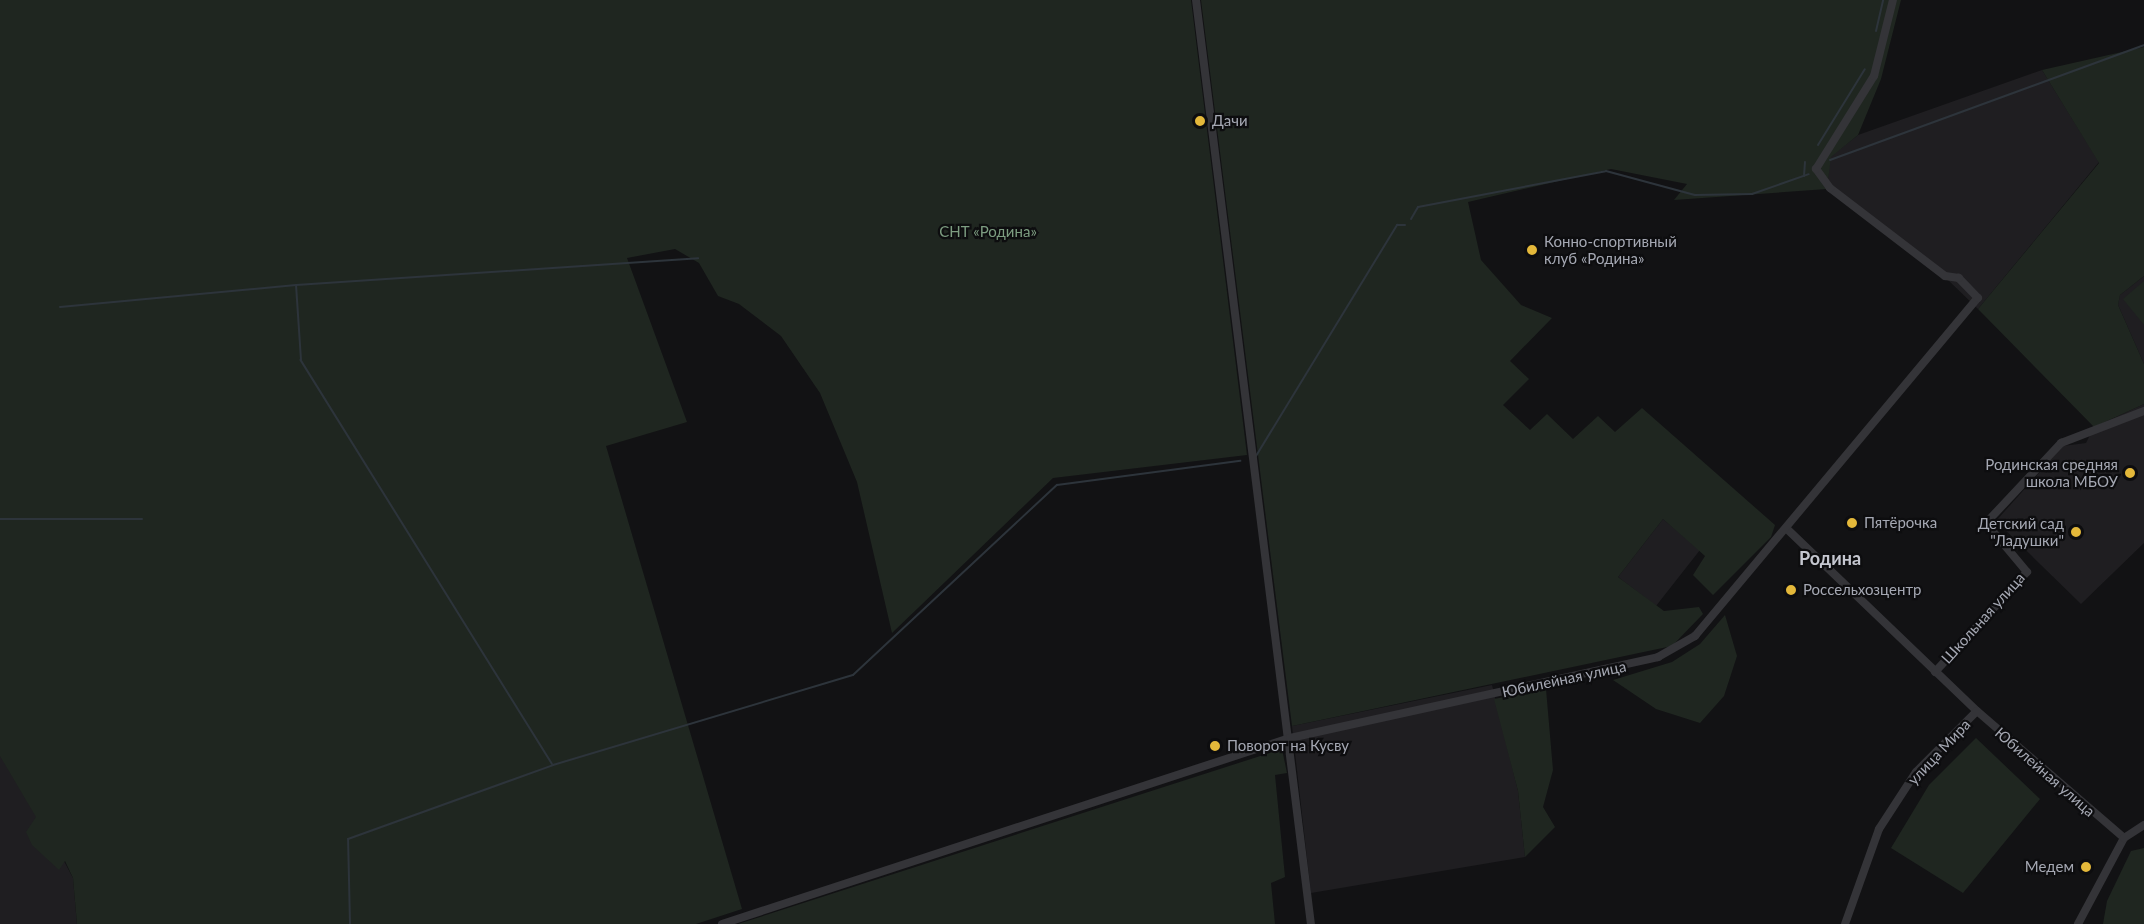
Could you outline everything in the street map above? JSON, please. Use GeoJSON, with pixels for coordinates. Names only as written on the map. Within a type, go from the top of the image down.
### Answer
{"type":"FeatureCollection","features":[{"type":"Feature","properties":{"kind":"street"},"geometry":{"type":"LineString","coordinates":[[1196,0],[1290,738],[1311,924]]}},
{"type":"Feature","properties":{"kind":"street","name":"Юбилейная улица"},"geometry":{"type":"LineString","coordinates":[[722,924],[1290,738],[1659,657],[1695,636],[1978,298],[1959,278],[1945,276],[1830,188],[1816,169],[1874,76],[1893,0]]}},
{"type":"Feature","properties":{"kind":"street","name":"Школьная улица"},"geometry":{"type":"LineString","coordinates":[[1935,672],[2027,572],[1986,523],[2061,443],[2144,411]]}},
{"type":"Feature","properties":{"kind":"street","name":"Юбилейная улица"},"geometry":{"type":"LineString","coordinates":[[1786,528],[1977,711],[2124,838]]}},
{"type":"Feature","properties":{"kind":"street","name":"улица Мира"},"geometry":{"type":"LineString","coordinates":[[1845,924],[1879,829],[1916,772],[1977,711]]}},
{"type":"Feature","properties":{"kind":"street"},"geometry":{"type":"LineString","coordinates":[[2078,924],[2124,838],[2144,825]]}},
{"type":"Feature","properties":{"kind":"shaded area"},"geometry":{"type":"Polygon","coordinates":[[[2042,70],[2099,162],[1978,309],[1948,280],[1827,189],[1830,157],[1858,135],[2042,70]]]}},
{"type":"Feature","properties":{"kind":"shaded area"},"geometry":{"type":"Polygon","coordinates":[[[2144,276],[2144,364],[2118,305],[2120,295],[2144,276]]]}},
{"type":"Feature","properties":{"kind":"shaded area","name":"Детский сад \"Ладушки\""},"geometry":{"type":"Polygon","coordinates":[[[2144,404],[2144,543],[2081,604],[1996,521],[2063,446],[2086,443],[2094,427],[2144,404]]]}},
{"type":"Feature","properties":{"kind":"shaded area"},"geometry":{"type":"Polygon","coordinates":[[[1663,519],[1700,550],[1656,606],[1618,577],[1663,519]]]}},
{"type":"Feature","properties":{"kind":"shaded area"},"geometry":{"type":"Polygon","coordinates":[[[1492,685],[1518,791],[1525,857],[1311,893],[1292,726],[1492,685]]]}},
{"type":"Feature","properties":{"kind":"shaded area"},"geometry":{"type":"Polygon","coordinates":[[[0,741],[73,878],[77,924],[0,924],[0,741]]]}},
{"type":"Feature","properties":{"kind":"green space","name":"СНТ «Родина»"},"geometry":{"type":"Polygon","coordinates":[[[0,0],[1191,0],[1247,455],[1053,478],[892,633],[857,482],[820,393],[781,336],[739,304],[718,296],[699,263],[675,249],[627,258],[687,422],[606,446],[742,909],[696,924],[77,924],[73,878],[65,861],[59,870],[32,845],[26,832],[36,817],[0,756],[0,0]]]}},
{"type":"Feature","properties":{"kind":"green space"},"geometry":{"type":"Polygon","coordinates":[[[1201,0],[1901,0],[1881,79],[1858,135],[1831,157],[1827,189],[1674,200],[1687,184],[1611,169],[1468,202],[1481,260],[1521,305],[1552,318],[1510,361],[1529,379],[1503,405],[1530,430],[1547,414],[1573,439],[1598,416],[1615,432],[1642,408],[1775,525],[1771,537],[1713,595],[1693,575],[1705,556],[1663,519],[1618,577],[1664,611],[1699,607],[1703,614],[1672,646],[1292,726],[1201,0]]]}},
{"type":"Feature","properties":{"kind":"green space"},"geometry":{"type":"Polygon","coordinates":[[[2144,47],[2144,276],[2120,295],[2118,305],[2144,364],[2144,404],[2094,427],[1978,309],[2099,163],[2042,70],[2144,47]]]}},
{"type":"Feature","properties":{"kind":"green space"},"geometry":{"type":"Polygon","coordinates":[[[2144,281],[2144,325],[2123,299],[2144,281]]]}},
{"type":"Feature","properties":{"kind":"green space"},"geometry":{"type":"Polygon","coordinates":[[[1725,615],[1737,656],[1724,696],[1700,723],[1656,709],[1613,680],[1672,662],[1700,644],[1725,615]]]}},
{"type":"Feature","properties":{"kind":"green space"},"geometry":{"type":"Polygon","coordinates":[[[1546,689],[1553,770],[1543,807],[1555,827],[1525,857],[1518,791],[1494,699],[1546,689]]]}},
{"type":"Feature","properties":{"kind":"green space"},"geometry":{"type":"Polygon","coordinates":[[[1976,738],[2040,799],[1963,893],[1891,848],[1929,785],[1976,738]]]}},
{"type":"Feature","properties":{"kind":"green space"},"geometry":{"type":"Polygon","coordinates":[[[1282,749],[1287,773],[1275,775],[1285,877],[1271,883],[1275,924],[738,924],[1282,749]]]}},
{"type":"Feature","properties":{"kind":"green space"},"geometry":{"type":"Polygon","coordinates":[[[2144,848],[2144,924],[2103,924],[2107,901],[2131,851],[2144,848]]]}},
{"type":"Feature","properties":{"kind":"waterway"},"geometry":{"type":"LineString","coordinates":[[1876,31],[1883,0]]}},
{"type":"Feature","properties":{"kind":"waterway"},"geometry":{"type":"LineString","coordinates":[[1830,160],[2144,45]]}},
{"type":"Feature","properties":{"kind":"waterway"},"geometry":{"type":"LineString","coordinates":[[1818,145],[1865,69]]}},
{"type":"Feature","properties":{"kind":"waterway"},"geometry":{"type":"LineString","coordinates":[[1804,176],[1805,162]]}},
{"type":"Feature","properties":{"kind":"waterway"},"geometry":{"type":"LineString","coordinates":[[1411,219],[1418,207],[1606,171],[1695,195],[1752,194],[1809,174]]}},
{"type":"Feature","properties":{"kind":"waterway"},"geometry":{"type":"LineString","coordinates":[[1256,456],[1397,225],[1405,225]]}},
{"type":"Feature","properties":{"kind":"waterway"},"geometry":{"type":"LineString","coordinates":[[552,764],[301,360],[296,285],[698,258]]}},
{"type":"Feature","properties":{"kind":"waterway"},"geometry":{"type":"LineString","coordinates":[[60,307],[296,285]]}},
{"type":"Feature","properties":{"kind":"waterway"},"geometry":{"type":"LineString","coordinates":[[350,924],[348,839],[553,765],[853,675],[1057,485],[1240,461]]}},
{"type":"Feature","properties":{"kind":"waterway"},"geometry":{"type":"LineString","coordinates":[[0,519],[142,519]]}},
{"type":"Feature","properties":{"kind":"place","name":"Дачи"},"geometry":{"type":"Point","coordinates":[1200,121]}},
{"type":"Feature","properties":{"kind":"place","name":"Конно-спортивный клуб «Родина»"},"geometry":{"type":"Point","coordinates":[1532,250]}},
{"type":"Feature","properties":{"kind":"place","name":"Родинская средняя школа МБОУ"},"geometry":{"type":"Point","coordinates":[2130,473]}},
{"type":"Feature","properties":{"kind":"place","name":"Пятёрочка"},"geometry":{"type":"Point","coordinates":[1852,523]}},
{"type":"Feature","properties":{"kind":"place","name":"Детский сад \"Ладушки\""},"geometry":{"type":"Point","coordinates":[2076,532]}},
{"type":"Feature","properties":{"kind":"place","name":"Россельхозцентр"},"geometry":{"type":"Point","coordinates":[1791,590]}},
{"type":"Feature","properties":{"kind":"place","name":"Поворот на Кусву"},"geometry":{"type":"Point","coordinates":[1215,746]}},
{"type":"Feature","properties":{"kind":"place","name":"Медем"},"geometry":{"type":"Point","coordinates":[2086,867]}},
{"type":"Feature","properties":{"kind":"district","name":"Родина"},"geometry":{"type":"Point","coordinates":[1830,558]}}]}
